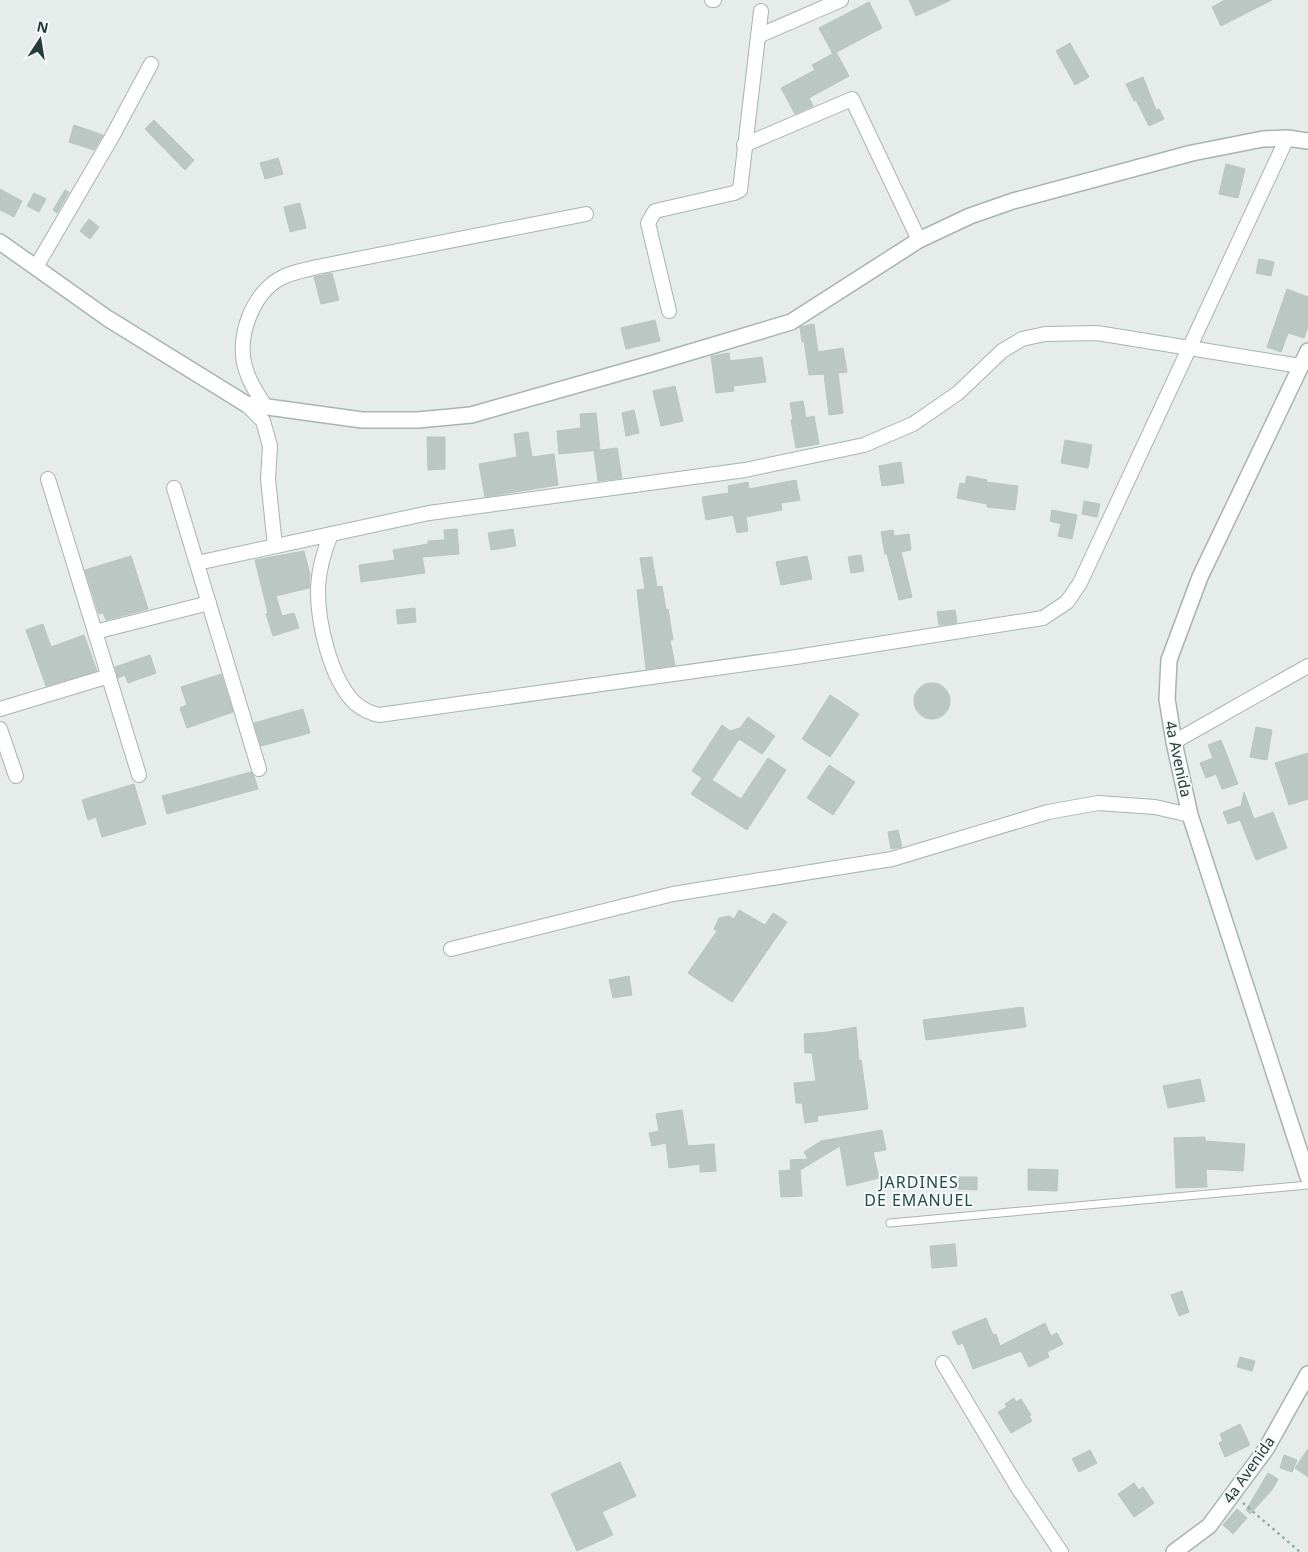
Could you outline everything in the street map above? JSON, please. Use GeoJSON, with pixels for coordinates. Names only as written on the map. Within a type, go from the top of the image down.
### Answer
{"type":"FeatureCollection","features":[{"type":"Feature","properties":{"kind":"street"},"geometry":{"type":"LineString","coordinates":[[758,36],[841,0]]}},
{"type":"Feature","properties":{"kind":"street"},"geometry":{"type":"LineString","coordinates":[[669,311],[648,223],[655,211],[740,190],[761,10]]}},
{"type":"Feature","properties":{"kind":"street"},"geometry":{"type":"LineString","coordinates":[[36,267],[113,135],[151,64]]}},
{"type":"Feature","properties":{"kind":"street"},"geometry":{"type":"LineString","coordinates":[[744,145],[852,99],[919,240]]}},
{"type":"Feature","properties":{"kind":"street"},"geometry":{"type":"LineString","coordinates":[[246,404],[362,420],[418,420],[471,415],[791,322],[919,240],[970,216],[1013,201],[1192,154],[1263,139],[1287,138],[1308,141]]}},
{"type":"Feature","properties":{"kind":"street"},"geometry":{"type":"LineString","coordinates":[[331,534],[324,550],[318,588],[318,607],[325,643],[338,677],[351,699],[362,709],[379,715],[796,657],[1043,618],[1060,609],[1080,583],[1287,138]]}},
{"type":"Feature","properties":{"kind":"street"},"geometry":{"type":"LineString","coordinates":[[266,407],[253,388],[245,368],[243,340],[249,318],[260,295],[283,277],[317,267],[586,214]]}},
{"type":"Feature","properties":{"kind":"street"},"geometry":{"type":"LineString","coordinates":[[0,242],[107,318],[246,404],[263,421],[270,446],[268,479],[275,546]]}},
{"type":"Feature","properties":{"kind":"street"},"geometry":{"type":"LineString","coordinates":[[197,563],[429,513],[745,470],[864,445],[913,424],[958,393],[1008,347],[1022,339],[1045,334],[1098,333],[1300,366]]}},
{"type":"Feature","properties":{"kind":"street","name":"4a Avenida"},"geometry":{"type":"LineString","coordinates":[[1308,351],[1200,577],[1169,660],[1167,699],[1190,815],[1308,1177]]}},
{"type":"Feature","properties":{"kind":"street"},"geometry":{"type":"LineString","coordinates":[[48,479],[139,775]]}},
{"type":"Feature","properties":{"kind":"street"},"geometry":{"type":"LineString","coordinates":[[174,488],[259,769]]}},
{"type":"Feature","properties":{"kind":"street"},"geometry":{"type":"LineString","coordinates":[[95,632],[209,602]]}},
{"type":"Feature","properties":{"kind":"street"},"geometry":{"type":"LineString","coordinates":[[1174,742],[1308,666]]}},
{"type":"Feature","properties":{"kind":"street"},"geometry":{"type":"LineString","coordinates":[[0,709],[109,676]]}},
{"type":"Feature","properties":{"kind":"street"},"geometry":{"type":"LineString","coordinates":[[0,728],[16,776]]}},
{"type":"Feature","properties":{"kind":"street"},"geometry":{"type":"LineString","coordinates":[[451,949],[673,894],[892,859],[1048,812],[1098,803],[1155,806],[1190,815]]}},
{"type":"Feature","properties":{"kind":"street"},"geometry":{"type":"LineString","coordinates":[[943,1363],[1018,1488],[1061,1552]]}},
{"type":"Feature","properties":{"kind":"street","name":"4a Avenida"},"geometry":{"type":"LineString","coordinates":[[1174,1552],[1209,1526],[1266,1449],[1308,1374]]}},
{"type":"Feature","properties":{"kind":"lane"},"geometry":{"type":"LineString","coordinates":[[890,1223],[1308,1184]]}},
{"type":"Feature","properties":{"kind":"path"},"geometry":{"type":"LineString","coordinates":[[1233,1494],[1300,1552]]}},
{"type":"Feature","properties":{"kind":"building"},"geometry":{"type":"Polygon","coordinates":[[[909,0],[951,0],[916,16],[909,0]]]}},
{"type":"Feature","properties":{"kind":"building"},"geometry":{"type":"Polygon","coordinates":[[[1225,0],[1272,0],[1221,26],[1212,7],[1225,0]]]}},
{"type":"Feature","properties":{"kind":"building"},"geometry":{"type":"Polygon","coordinates":[[[869,2],[882,28],[833,54],[819,28],[869,2]]]}},
{"type":"Feature","properties":{"kind":"building"},"geometry":{"type":"Polygon","coordinates":[[[1070,43],[1089,77],[1075,85],[1056,51],[1070,43]]]}},
{"type":"Feature","properties":{"kind":"building"},"geometry":{"type":"Polygon","coordinates":[[[836,52],[849,76],[809,98],[813,106],[795,114],[781,88],[815,70],[812,65],[836,52]]]}},
{"type":"Feature","properties":{"kind":"building"},"geometry":{"type":"Polygon","coordinates":[[[1143,77],[1156,110],[1159,109],[1164,119],[1149,126],[1126,84],[1143,77]]]}},
{"type":"Feature","properties":{"kind":"building"},"geometry":{"type":"Polygon","coordinates":[[[154,120],[194,160],[185,170],[145,129],[154,120]]]}},
{"type":"Feature","properties":{"kind":"building"},"geometry":{"type":"Polygon","coordinates":[[[74,125],[103,135],[94,150],[69,142],[74,125]]]}},
{"type":"Feature","properties":{"kind":"building"},"geometry":{"type":"Polygon","coordinates":[[[278,158],[283,174],[265,179],[260,163],[278,158]]]}},
{"type":"Feature","properties":{"kind":"building"},"geometry":{"type":"Polygon","coordinates":[[[1226,164],[1245,169],[1238,198],[1219,194],[1226,164]]]}},
{"type":"Feature","properties":{"kind":"building"},"geometry":{"type":"Polygon","coordinates":[[[0,189],[22,201],[14,217],[0,210],[0,189]]]}},
{"type":"Feature","properties":{"kind":"building"},"geometry":{"type":"Polygon","coordinates":[[[65,190],[69,192],[57,213],[53,210],[65,190]]]}},
{"type":"Feature","properties":{"kind":"building"},"geometry":{"type":"Polygon","coordinates":[[[34,193],[46,199],[39,212],[27,206],[34,193]]]}},
{"type":"Feature","properties":{"kind":"building"},"geometry":{"type":"Polygon","coordinates":[[[300,203],[306,228],[290,232],[284,207],[300,203]]]}},
{"type":"Feature","properties":{"kind":"building"},"geometry":{"type":"Polygon","coordinates":[[[89,219],[99,227],[90,239],[80,231],[89,219]]]}},
{"type":"Feature","properties":{"kind":"building"},"geometry":{"type":"Polygon","coordinates":[[[1259,259],[1274,262],[1271,276],[1256,273],[1259,259]]]}},
{"type":"Feature","properties":{"kind":"building"},"geometry":{"type":"Polygon","coordinates":[[[332,273],[339,300],[321,304],[314,277],[332,273]]]}},
{"type":"Feature","properties":{"kind":"building"},"geometry":{"type":"Polygon","coordinates":[[[1287,289],[1308,297],[1308,326],[1304,338],[1288,333],[1281,352],[1267,347],[1287,289]]]}},
{"type":"Feature","properties":{"kind":"building"},"geometry":{"type":"Polygon","coordinates":[[[655,320],[660,341],[626,349],[621,328],[655,320]]]}},
{"type":"Feature","properties":{"kind":"building"},"geometry":{"type":"Polygon","coordinates":[[[814,324],[818,352],[843,348],[847,372],[838,373],[843,413],[829,415],[824,374],[809,375],[800,327],[814,324]]]}},
{"type":"Feature","properties":{"kind":"building"},"geometry":{"type":"Polygon","coordinates":[[[729,353],[730,361],[762,357],[766,382],[733,386],[734,391],[716,393],[711,356],[729,353]]]}},
{"type":"Feature","properties":{"kind":"building"},"geometry":{"type":"Polygon","coordinates":[[[675,386],[683,421],[661,426],[653,391],[675,386]]]}},
{"type":"Feature","properties":{"kind":"building"},"geometry":{"type":"Polygon","coordinates":[[[803,401],[806,418],[814,416],[819,444],[796,448],[790,403],[803,401]]]}},
{"type":"Feature","properties":{"kind":"building"},"geometry":{"type":"Polygon","coordinates":[[[634,410],[639,433],[626,436],[622,413],[634,410]]]}},
{"type":"Feature","properties":{"kind":"building"},"geometry":{"type":"Polygon","coordinates":[[[596,413],[600,450],[559,454],[557,431],[581,428],[580,414],[596,413]]]}},
{"type":"Feature","properties":{"kind":"building"},"geometry":{"type":"Polygon","coordinates":[[[528,432],[532,457],[554,454],[558,485],[485,497],[479,464],[517,457],[514,434],[528,432]]]}},
{"type":"Feature","properties":{"kind":"building"},"geometry":{"type":"Polygon","coordinates":[[[427,437],[445,437],[445,469],[428,470],[427,437]]]}},
{"type":"Feature","properties":{"kind":"building"},"geometry":{"type":"Polygon","coordinates":[[[1065,440],[1092,445],[1088,468],[1061,463],[1065,440]]]}},
{"type":"Feature","properties":{"kind":"building"},"geometry":{"type":"Polygon","coordinates":[[[617,448],[622,478],[598,481],[594,451],[617,448]]]}},
{"type":"Feature","properties":{"kind":"building"},"geometry":{"type":"Polygon","coordinates":[[[901,462],[904,483],[882,486],[879,466],[901,462]]]}},
{"type":"Feature","properties":{"kind":"building"},"geometry":{"type":"Polygon","coordinates":[[[967,476],[987,480],[986,482],[1018,486],[1015,510],[987,507],[987,504],[957,498],[960,483],[965,484],[967,476]]]}},
{"type":"Feature","properties":{"kind":"building"},"geometry":{"type":"Polygon","coordinates":[[[796,480],[800,500],[781,503],[782,510],[746,517],[748,531],[737,533],[733,515],[706,520],[702,497],[729,493],[728,486],[748,482],[749,489],[796,480]]]}},
{"type":"Feature","properties":{"kind":"building"},"geometry":{"type":"Polygon","coordinates":[[[1084,501],[1100,504],[1097,517],[1082,514],[1084,501]]]}},
{"type":"Feature","properties":{"kind":"building"},"geometry":{"type":"Polygon","coordinates":[[[1052,510],[1077,515],[1072,539],[1058,536],[1061,524],[1050,521],[1052,510]]]}},
{"type":"Feature","properties":{"kind":"building"},"geometry":{"type":"Polygon","coordinates":[[[457,529],[459,554],[422,557],[425,573],[361,582],[359,565],[395,560],[393,550],[428,544],[428,541],[445,540],[444,530],[457,529]]]}},
{"type":"Feature","properties":{"kind":"building"},"geometry":{"type":"Polygon","coordinates":[[[513,529],[516,546],[491,550],[488,533],[513,529]]]}},
{"type":"Feature","properties":{"kind":"building"},"geometry":{"type":"Polygon","coordinates":[[[893,530],[894,536],[909,534],[911,550],[901,552],[912,597],[899,600],[887,554],[885,554],[881,532],[893,530]]]}},
{"type":"Feature","properties":{"kind":"building"},"geometry":{"type":"Polygon","coordinates":[[[304,551],[310,575],[309,588],[276,596],[282,616],[294,613],[299,628],[273,636],[266,614],[268,613],[255,560],[304,551]]]}},
{"type":"Feature","properties":{"kind":"building"},"geometry":{"type":"Polygon","coordinates":[[[861,555],[864,571],[851,573],[848,557],[861,555]]]}},
{"type":"Feature","properties":{"kind":"building"},"geometry":{"type":"Polygon","coordinates":[[[131,556],[148,609],[106,620],[103,613],[99,614],[85,570],[131,556]]]}},
{"type":"Feature","properties":{"kind":"building"},"geometry":{"type":"Polygon","coordinates":[[[807,556],[812,579],[781,585],[776,562],[807,556]]]}},
{"type":"Feature","properties":{"kind":"building"},"geometry":{"type":"Polygon","coordinates":[[[652,557],[657,587],[662,586],[666,610],[668,609],[673,640],[670,640],[675,665],[646,669],[637,590],[645,589],[640,558],[652,557]]]}},
{"type":"Feature","properties":{"kind":"building"},"geometry":{"type":"Polygon","coordinates":[[[415,608],[416,622],[398,624],[396,610],[415,608]]]}},
{"type":"Feature","properties":{"kind":"building"},"geometry":{"type":"Polygon","coordinates":[[[955,610],[957,623],[939,625],[937,612],[955,610]]]}},
{"type":"Feature","properties":{"kind":"building"},"geometry":{"type":"Polygon","coordinates":[[[43,624],[51,647],[84,635],[97,671],[46,686],[26,630],[43,624]]]}},
{"type":"Feature","properties":{"kind":"building"},"geometry":{"type":"Polygon","coordinates":[[[150,655],[156,673],[128,683],[125,675],[118,678],[115,667],[150,655]]]}},
{"type":"Feature","properties":{"kind":"building"},"geometry":{"type":"Polygon","coordinates":[[[221,674],[233,712],[187,728],[180,708],[187,705],[181,687],[221,674]]]}},
{"type":"Feature","properties":{"kind":"building"},"geometry":{"type":"Polygon","coordinates":[[[932,683],[945,688],[950,701],[945,714],[932,719],[919,714],[914,701],[919,688],[932,683]]]}},
{"type":"Feature","properties":{"kind":"building"},"geometry":{"type":"Polygon","coordinates":[[[830,695],[859,714],[830,757],[802,739],[830,695]]]}},
{"type":"Feature","properties":{"kind":"building"},"geometry":{"type":"Polygon","coordinates":[[[303,709],[310,733],[261,746],[254,723],[303,709]]]}},
{"type":"Feature","properties":{"kind":"building"},"geometry":{"type":"Polygon","coordinates":[[[748,717],[775,736],[762,754],[739,739],[712,780],[741,799],[768,758],[786,770],[747,830],[691,794],[702,778],[692,771],[722,725],[730,731],[740,728],[748,717]]]}},
{"type":"Feature","properties":{"kind":"building"},"geometry":{"type":"Polygon","coordinates":[[[1256,727],[1272,730],[1267,760],[1250,757],[1256,727]]]}},
{"type":"Feature","properties":{"kind":"building"},"geometry":{"type":"Polygon","coordinates":[[[1221,740],[1238,784],[1222,789],[1216,774],[1206,778],[1200,763],[1213,758],[1208,745],[1221,740]]]}},
{"type":"Feature","properties":{"kind":"building"},"geometry":{"type":"Polygon","coordinates":[[[1308,753],[1308,799],[1289,805],[1275,763],[1308,753]]]}},
{"type":"Feature","properties":{"kind":"building"},"geometry":{"type":"Polygon","coordinates":[[[829,765],[855,782],[833,815],[807,798],[829,765]]]}},
{"type":"Feature","properties":{"kind":"building"},"geometry":{"type":"Polygon","coordinates":[[[251,772],[258,789],[167,814],[162,796],[251,772]]]}},
{"type":"Feature","properties":{"kind":"building"},"geometry":{"type":"Polygon","coordinates":[[[134,784],[146,824],[102,837],[96,817],[88,820],[82,800],[134,784]]]}},
{"type":"Feature","properties":{"kind":"building"},"geometry":{"type":"Polygon","coordinates":[[[1244,792],[1254,819],[1273,812],[1287,848],[1256,860],[1240,820],[1228,824],[1223,812],[1241,806],[1244,792]]]}},
{"type":"Feature","properties":{"kind":"building"},"geometry":{"type":"Polygon","coordinates":[[[898,830],[902,847],[891,849],[888,832],[898,830]]]}},
{"type":"Feature","properties":{"kind":"building"},"geometry":{"type":"Polygon","coordinates":[[[739,910],[765,925],[773,913],[787,922],[732,1002],[688,973],[717,931],[714,929],[719,918],[729,916],[734,919],[739,910]]]}},
{"type":"Feature","properties":{"kind":"building"},"geometry":{"type":"Polygon","coordinates":[[[629,976],[632,995],[613,998],[609,980],[629,976]]]}},
{"type":"Feature","properties":{"kind":"building"},"geometry":{"type":"Polygon","coordinates":[[[1023,1007],[1026,1027],[926,1040],[923,1020],[1023,1007]]]}},
{"type":"Feature","properties":{"kind":"building"},"geometry":{"type":"Polygon","coordinates":[[[856,1027],[859,1061],[861,1060],[868,1109],[817,1116],[818,1121],[805,1123],[802,1103],[796,1103],[794,1083],[816,1081],[812,1053],[805,1053],[804,1034],[856,1027]]]}},
{"type":"Feature","properties":{"kind":"building"},"geometry":{"type":"Polygon","coordinates":[[[1200,1079],[1205,1101],[1168,1108],[1163,1086],[1200,1079]]]}},
{"type":"Feature","properties":{"kind":"building"},"geometry":{"type":"Polygon","coordinates":[[[682,1110],[688,1146],[714,1144],[716,1171],[700,1172],[700,1164],[669,1168],[666,1143],[652,1146],[649,1133],[659,1131],[656,1114],[682,1110]]]}},
{"type":"Feature","properties":{"kind":"building"},"geometry":{"type":"Polygon","coordinates":[[[882,1130],[886,1150],[873,1152],[879,1178],[847,1186],[840,1146],[800,1170],[802,1196],[781,1197],[779,1171],[791,1170],[790,1160],[808,1159],[804,1152],[821,1141],[882,1130]]]}},
{"type":"Feature","properties":{"kind":"building"},"geometry":{"type":"Polygon","coordinates":[[[1205,1137],[1205,1141],[1245,1144],[1243,1171],[1206,1169],[1207,1187],[1176,1188],[1174,1138],[1205,1137]]]}},
{"type":"Feature","properties":{"kind":"building"},"geometry":{"type":"Polygon","coordinates":[[[1028,1169],[1058,1170],[1057,1191],[1028,1190],[1028,1169]]]}},
{"type":"Feature","properties":{"kind":"building"},"geometry":{"type":"Polygon","coordinates":[[[959,1177],[977,1177],[977,1190],[958,1189],[959,1177]]]}},
{"type":"Feature","properties":{"kind":"building"},"geometry":{"type":"Polygon","coordinates":[[[955,1244],[957,1266],[932,1268],[930,1246],[955,1244]]]}},
{"type":"Feature","properties":{"kind":"building"},"geometry":{"type":"Polygon","coordinates":[[[1182,1291],[1189,1312],[1179,1316],[1171,1295],[1182,1291]]]}},
{"type":"Feature","properties":{"kind":"building"},"geometry":{"type":"Polygon","coordinates":[[[986,1318],[993,1335],[996,1334],[1000,1346],[1045,1323],[1051,1336],[1057,1333],[1063,1344],[1047,1352],[1049,1357],[1029,1367],[1021,1351],[973,1369],[963,1343],[958,1345],[952,1332],[986,1318]]]}},
{"type":"Feature","properties":{"kind":"building"},"geometry":{"type":"Polygon","coordinates":[[[1240,1357],[1255,1361],[1252,1371],[1237,1367],[1240,1357]]]}},
{"type":"Feature","properties":{"kind":"building"},"geometry":{"type":"Polygon","coordinates":[[[1014,1398],[1016,1402],[1021,1399],[1031,1415],[1029,1416],[1032,1421],[1011,1433],[998,1412],[1007,1407],[1005,1404],[1014,1398]]]}},
{"type":"Feature","properties":{"kind":"building"},"geometry":{"type":"Polygon","coordinates":[[[1240,1424],[1250,1445],[1225,1457],[1219,1443],[1223,1441],[1220,1434],[1240,1424]]]}},
{"type":"Feature","properties":{"kind":"building"},"geometry":{"type":"Polygon","coordinates":[[[1308,1449],[1308,1477],[1295,1468],[1308,1449]]]}},
{"type":"Feature","properties":{"kind":"building"},"geometry":{"type":"Polygon","coordinates":[[[1090,1450],[1097,1463],[1079,1472],[1072,1459],[1090,1450]]]}},
{"type":"Feature","properties":{"kind":"building"},"geometry":{"type":"Polygon","coordinates":[[[1284,1455],[1297,1460],[1292,1472],[1280,1468],[1284,1455]]]}},
{"type":"Feature","properties":{"kind":"building"},"geometry":{"type":"Polygon","coordinates":[[[620,1462],[636,1496],[602,1512],[613,1535],[577,1551],[551,1494],[620,1462]]]}},
{"type":"Feature","properties":{"kind":"building"},"geometry":{"type":"Polygon","coordinates":[[[1268,1473],[1278,1479],[1272,1490],[1250,1514],[1246,1510],[1268,1473]]]}},
{"type":"Feature","properties":{"kind":"building"},"geometry":{"type":"Polygon","coordinates":[[[1134,1483],[1139,1490],[1143,1487],[1154,1503],[1134,1517],[1118,1494],[1134,1483]]]}},
{"type":"Feature","properties":{"kind":"building"},"geometry":{"type":"Polygon","coordinates":[[[1237,1509],[1247,1518],[1233,1534],[1223,1525],[1237,1509]]]}},
{"type":"Feature","properties":{"kind":"district","name":"JARDINES DE EMANUEL"},"geometry":{"type":"Point","coordinates":[919,1191]}}]}
